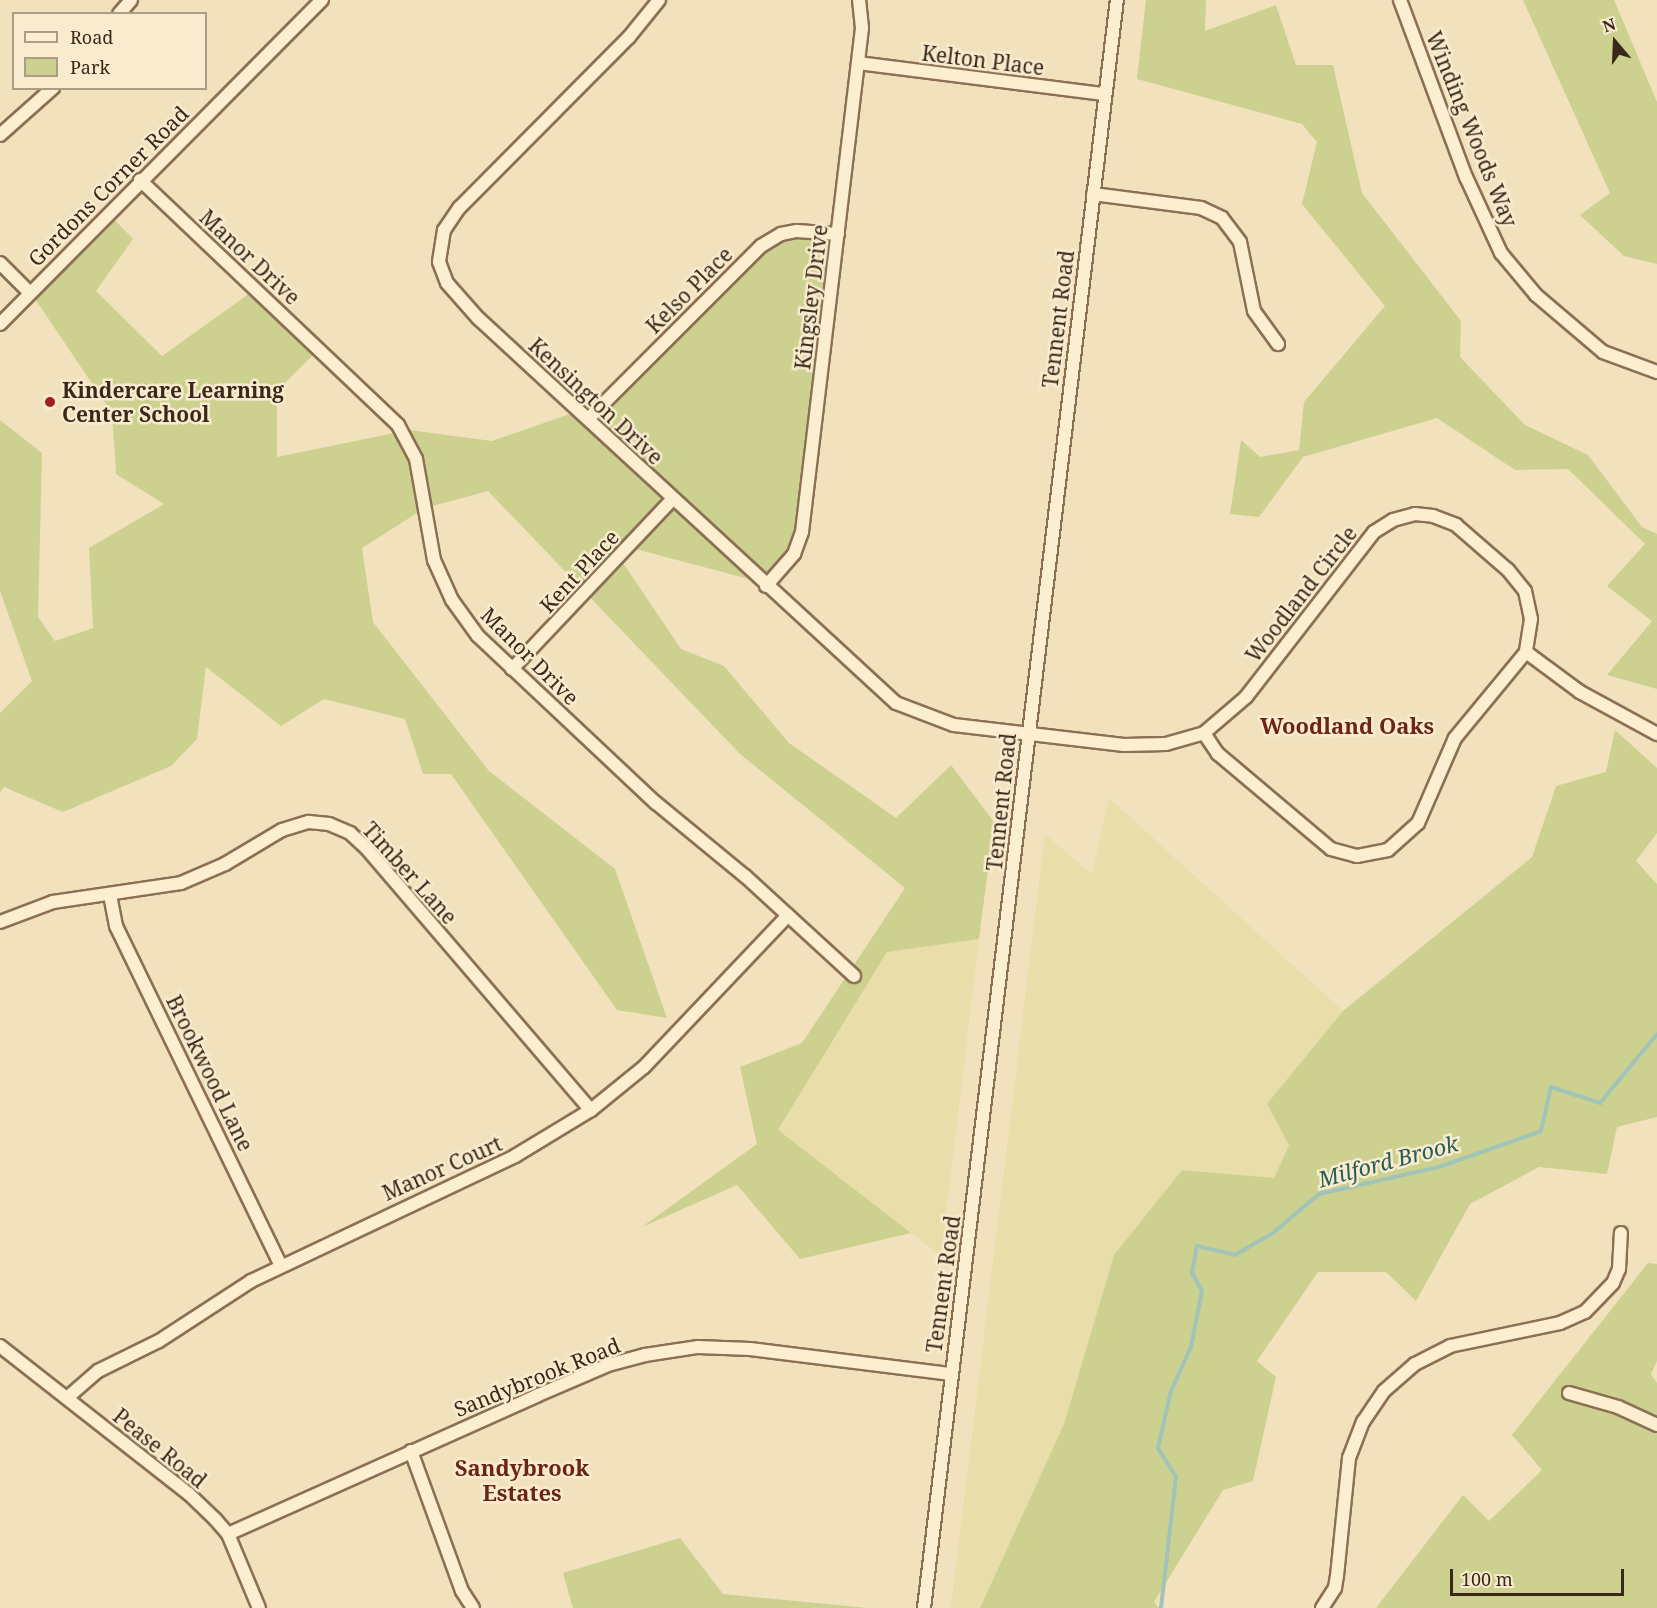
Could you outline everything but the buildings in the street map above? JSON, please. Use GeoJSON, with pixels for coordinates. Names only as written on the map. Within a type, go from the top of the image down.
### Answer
{"type":"FeatureCollection","features":[{"type":"Feature","properties":{"kind":"street"},"geometry":{"type":"LineString","coordinates":[[121,12],[131,0]]}},
{"type":"Feature","properties":{"kind":"street","name":"Gordons Corner Road"},"geometry":{"type":"LineString","coordinates":[[0,324],[140,180],[322,0]]}},
{"type":"Feature","properties":{"kind":"street","name":"Kensington Drive"},"geometry":{"type":"LineString","coordinates":[[659,0],[629,37],[459,208],[444,230],[438,254],[442,273],[459,299],[766,586],[896,703],[934,720],[1027,734]]}},
{"type":"Feature","properties":{"kind":"street","name":"Kingsley Drive"},"geometry":{"type":"LineString","coordinates":[[766,586],[794,554],[802,532],[862,28],[859,0]]}},
{"type":"Feature","properties":{"kind":"street","name":"Tennent Road"},"geometry":{"type":"LineString","coordinates":[[924,1608],[1027,734],[1117,0]]}},
{"type":"Feature","properties":{"kind":"street","name":"Winding Woods Way"},"geometry":{"type":"LineString","coordinates":[[1400,0],[1466,177],[1501,254],[1536,295],[1596,346],[1612,357],[1657,372]]}},
{"type":"Feature","properties":{"kind":"street","name":"Kelton Place"},"geometry":{"type":"LineString","coordinates":[[858,63],[1104,94]]}},
{"type":"Feature","properties":{"kind":"street"},"geometry":{"type":"LineString","coordinates":[[0,135],[51,90]]}},
{"type":"Feature","properties":{"kind":"street","name":"Manor Drive"},"geometry":{"type":"LineString","coordinates":[[140,180],[398,425],[416,459],[426,531],[442,578],[466,621],[512,669],[656,803],[788,915],[854,976]]}},
{"type":"Feature","properties":{"kind":"street"},"geometry":{"type":"LineString","coordinates":[[1093,194],[1201,208],[1222,218],[1240,242],[1254,312],[1278,344]]}},
{"type":"Feature","properties":{"kind":"street","name":"Kelso Place"},"geometry":{"type":"LineString","coordinates":[[588,419],[761,246],[781,234],[797,231],[838,234]]}},
{"type":"Feature","properties":{"kind":"street"},"geometry":{"type":"LineString","coordinates":[[0,263],[29,292]]}},
{"type":"Feature","properties":{"kind":"street","name":"Kent Place"},"geometry":{"type":"LineString","coordinates":[[512,669],[673,500]]}},
{"type":"Feature","properties":{"kind":"street","name":"Woodland Circle"},"geometry":{"type":"LineString","coordinates":[[1027,734],[1141,746],[1204,733],[1246,697],[1367,540],[1400,517],[1425,514],[1444,519],[1508,570],[1529,604],[1531,631],[1526,652]]}},
{"type":"Feature","properties":{"kind":"street"},"geometry":{"type":"LineString","coordinates":[[1204,733],[1218,754],[1319,841],[1346,854],[1379,854],[1410,834],[1455,738],[1526,652],[1580,692],[1657,734]]}},
{"type":"Feature","properties":{"kind":"street","name":"Timber Lane"},"geometry":{"type":"LineString","coordinates":[[0,922],[53,902],[110,895],[193,878],[295,825],[319,822],[339,827],[367,849],[591,1110]]}},
{"type":"Feature","properties":{"kind":"street","name":"Brookwood Lane"},"geometry":{"type":"LineString","coordinates":[[110,895],[117,926],[281,1266]]}},
{"type":"Feature","properties":{"kind":"street","name":"Manor Court"},"geometry":{"type":"LineString","coordinates":[[68,1397],[98,1371],[159,1341],[232,1292],[281,1266],[515,1156],[591,1110],[644,1067],[788,915]]}},
{"type":"Feature","properties":{"kind":"street"},"geometry":{"type":"LineString","coordinates":[[1322,1608],[1338,1576],[1349,1458],[1363,1422],[1384,1391],[1415,1364],[1450,1346],[1560,1323],[1585,1312],[1613,1282],[1619,1269],[1621,1233]]}},
{"type":"Feature","properties":{"kind":"street","name":"Pease Road"},"geometry":{"type":"LineString","coordinates":[[0,1346],[189,1494],[228,1534],[259,1608]]}},
{"type":"Feature","properties":{"kind":"street","name":"Sandybrook Road"},"geometry":{"type":"LineString","coordinates":[[228,1534],[608,1365],[681,1348],[750,1348],[951,1374]]}},
{"type":"Feature","properties":{"kind":"street"},"geometry":{"type":"LineString","coordinates":[[1569,1393],[1618,1407],[1657,1425]]}},
{"type":"Feature","properties":{"kind":"street"},"geometry":{"type":"LineString","coordinates":[[411,1451],[462,1591],[473,1608]]}},
{"type":"Feature","properties":{"kind":"shaded area"},"geometry":{"type":"Polygon","coordinates":[[[1109,798],[1343,1011],[1267,1104],[1289,1145],[1274,1178],[1182,1170],[1114,1255],[1064,1424],[980,1608],[951,1608],[1045,834],[1092,874],[1109,798]]]}},
{"type":"Feature","properties":{"kind":"shaded area"},"geometry":{"type":"Polygon","coordinates":[[[979,939],[941,1256],[778,1131],[887,952],[979,939]]]}},
{"type":"Feature","properties":{"kind":"green space"},"geometry":{"type":"Polygon","coordinates":[[[1146,0],[1206,0],[1205,31],[1276,5],[1296,65],[1333,65],[1362,193],[1461,321],[1460,357],[1525,425],[1588,455],[1642,527],[1657,534],[1657,689],[1607,675],[1652,621],[1607,586],[1645,544],[1568,469],[1515,470],[1437,418],[1303,457],[1259,517],[1230,514],[1241,440],[1260,457],[1299,450],[1304,402],[1385,306],[1302,204],[1317,142],[1302,124],[1137,79],[1146,0]]]}},
{"type":"Feature","properties":{"kind":"green space"},"geometry":{"type":"Polygon","coordinates":[[[1523,0],[1614,0],[1657,102],[1657,264],[1624,256],[1580,215],[1610,193],[1523,0]]]}},
{"type":"Feature","properties":{"kind":"green space"},"geometry":{"type":"Polygon","coordinates":[[[106,211],[133,239],[96,291],[162,356],[260,286],[323,345],[277,391],[277,457],[409,430],[492,441],[587,408],[771,234],[840,225],[792,557],[768,584],[609,542],[681,649],[724,666],[789,743],[896,818],[951,765],[994,822],[979,939],[887,952],[778,1130],[911,1233],[800,1259],[737,1185],[642,1227],[757,1144],[740,1067],[802,1043],[905,888],[740,754],[488,491],[425,508],[362,548],[373,622],[489,771],[615,869],[667,1018],[617,1010],[451,774],[423,774],[405,719],[324,699],[281,726],[206,667],[197,739],[171,766],[63,812],[4,787],[0,793],[0,713],[32,681],[0,591],[0,420],[42,453],[38,617],[55,641],[93,628],[89,548],[164,504],[116,474],[112,413],[29,290],[106,211]]]}},
{"type":"Feature","properties":{"kind":"green space"},"geometry":{"type":"Polygon","coordinates":[[[1615,730],[1657,768],[1657,833],[1636,861],[1657,884],[1657,1117],[1617,1127],[1607,1174],[1539,1167],[1470,1204],[1416,1301],[1386,1272],[1318,1272],[1257,1361],[1276,1377],[1253,1481],[1223,1490],[1154,1602],[1159,1608],[980,1608],[1064,1424],[1114,1255],[1182,1170],[1274,1178],[1289,1145],[1267,1104],[1343,1011],[1532,857],[1556,786],[1606,772],[1615,730]]]}},
{"type":"Feature","properties":{"kind":"green space"},"geometry":{"type":"Polygon","coordinates":[[[1648,1263],[1657,1264],[1657,1361],[1651,1374],[1657,1383],[1657,1608],[1376,1608],[1463,1495],[1489,1521],[1542,1470],[1512,1435],[1648,1263]]]}},
{"type":"Feature","properties":{"kind":"green space"},"geometry":{"type":"Polygon","coordinates":[[[680,1538],[723,1594],[867,1608],[573,1608],[563,1573],[680,1538]]]}},
{"type":"Feature","properties":{"kind":"waterway","name":"Milford Brook"},"geometry":{"type":"LineString","coordinates":[[1161,1608],[1176,1477],[1158,1448],[1171,1391],[1191,1347],[1202,1291],[1192,1273],[1197,1246],[1235,1255],[1273,1233],[1319,1194],[1439,1167],[1541,1131],[1551,1087],[1600,1103],[1657,1034]]}},
{"type":"Feature","properties":{"kind":"place","name":"Kindercare Learning Center School"},"geometry":{"type":"Point","coordinates":[50,402]}},
{"type":"Feature","properties":{"kind":"district","name":"Woodland Oaks"},"geometry":{"type":"Point","coordinates":[1347,726]}},
{"type":"Feature","properties":{"kind":"district","name":"Sandybrook Estates"},"geometry":{"type":"Point","coordinates":[522,1480]}}]}
